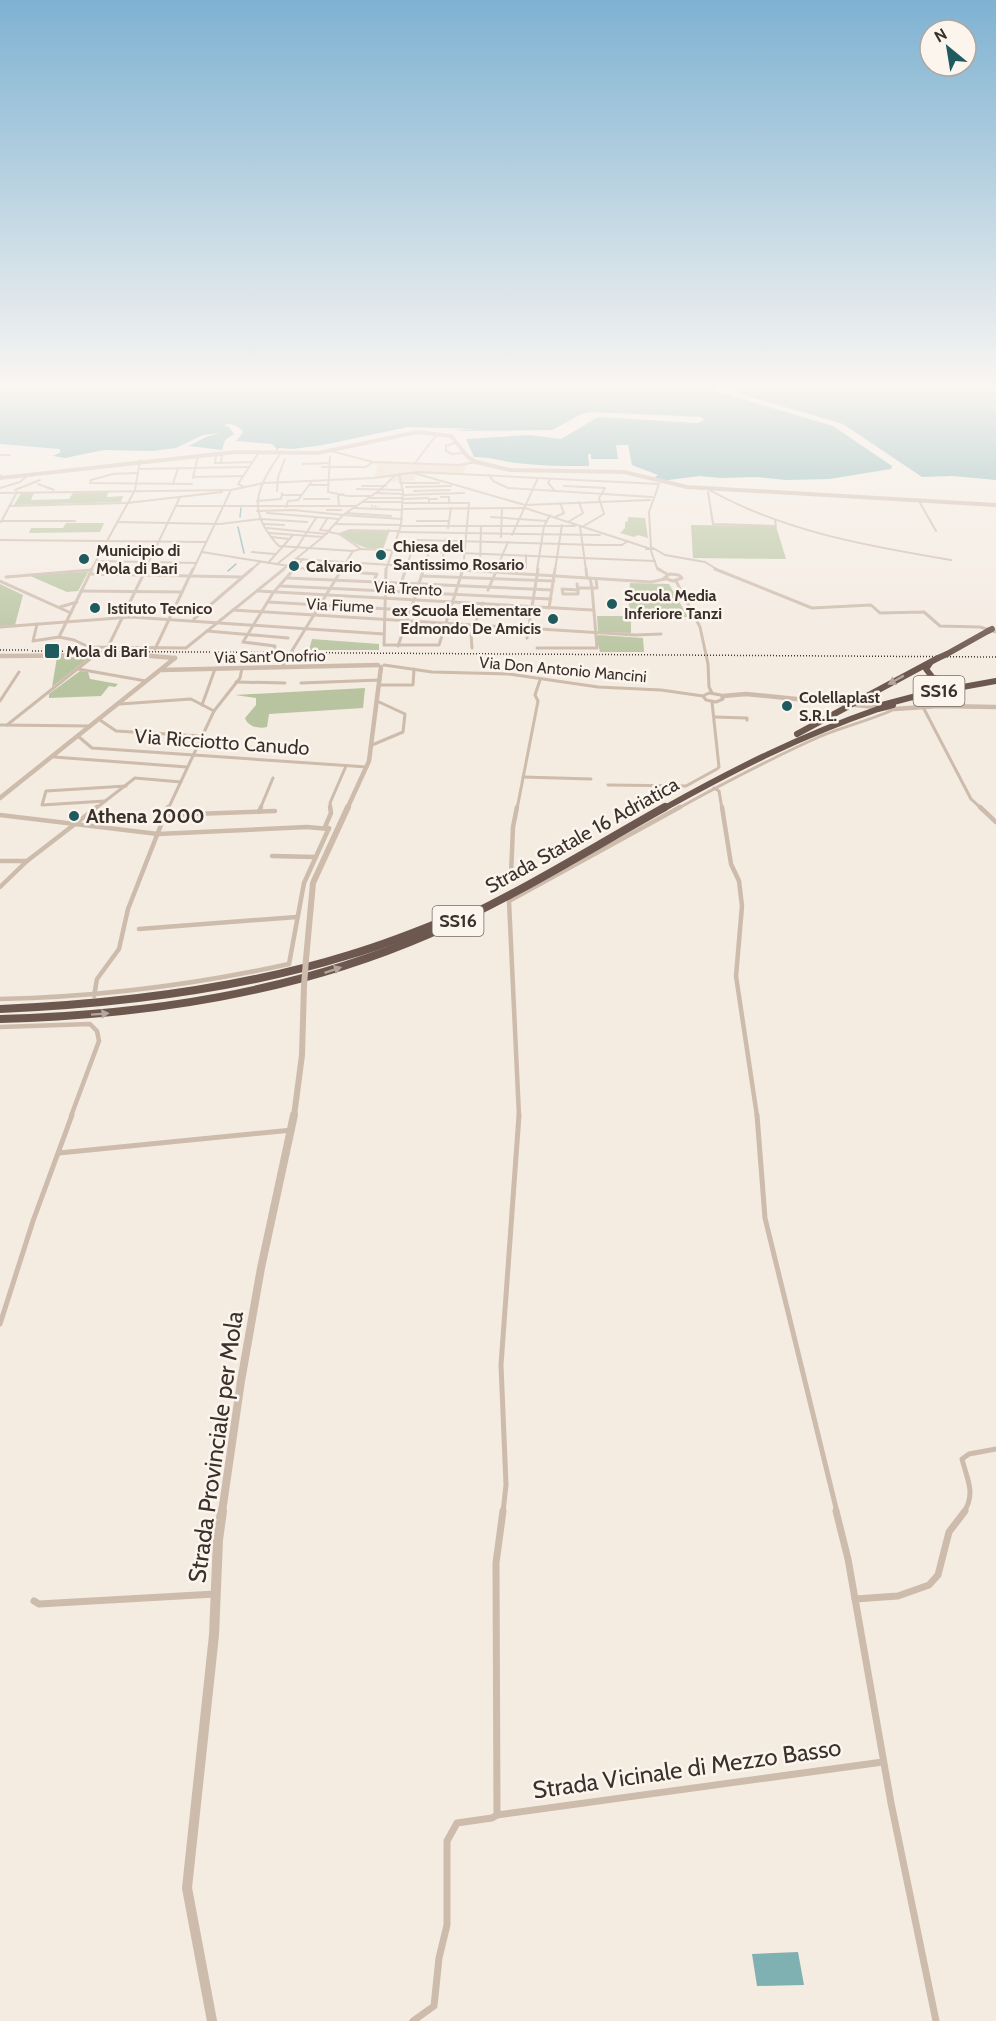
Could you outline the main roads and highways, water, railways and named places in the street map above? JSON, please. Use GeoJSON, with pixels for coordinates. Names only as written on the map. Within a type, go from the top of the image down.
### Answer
{"type":"FeatureCollection","features":[{"type":"Feature","properties":{"kind":"highway"},"geometry":{"type":"LineString","coordinates":[[788,740],[848,705],[993,630]]}},
{"type":"Feature","properties":{"kind":"highway"},"geometry":{"type":"LineString","coordinates":[[939,658],[930,663],[926,669],[928,673],[942,681],[961,685],[996,681]]}},
{"type":"Feature","properties":{"kind":"highway","name":"Strada Statale 16 Adriatica"},"geometry":{"type":"LineString","coordinates":[[0,1019],[116,1013],[208,1000],[307,978],[366,959],[454,923],[779,747],[877,708],[894,707],[996,681]]}},
{"type":"Feature","properties":{"kind":"highway","name":"Strada Statale 16 Adriatica"},"geometry":{"type":"LineString","coordinates":[[0,1009],[116,1002],[228,986],[288,974],[363,952],[425,930],[473,908],[788,740],[924,694],[996,681]]}},
{"type":"Feature","properties":{"kind":"water"},"geometry":{"type":"Polygon","coordinates":[[[657,478],[681,478],[661,481],[657,478]]]}},
{"type":"Feature","properties":{"kind":"water"},"geometry":{"type":"Polygon","coordinates":[[[769,478],[833,478],[829,479],[769,478]]]}},
{"type":"Feature","properties":{"kind":"water"},"geometry":{"type":"Polygon","coordinates":[[[798,1952],[804,1985],[757,1986],[752,1954],[798,1952]]]}},
{"type":"Feature","properties":{"kind":"waterway"},"geometry":{"type":"LineString","coordinates":[[240,517],[241,508]]}},
{"type":"Feature","properties":{"kind":"waterway"},"geometry":{"type":"LineString","coordinates":[[238,527],[244,553]]}},
{"type":"Feature","properties":{"kind":"waterway"},"geometry":{"type":"LineString","coordinates":[[228,571],[236,564]]}},
{"type":"Feature","properties":{"kind":"tunnel"},"geometry":{"type":"LineString","coordinates":[[371,506],[379,507]]}},
{"type":"Feature","properties":{"kind":"railway"},"geometry":{"type":"LineString","coordinates":[[0,650],[28,650]]}},
{"type":"Feature","properties":{"kind":"railway"},"geometry":{"type":"LineString","coordinates":[[32,651],[996,657]]}},
{"type":"Feature","properties":{"kind":"place","name":"Chiesa del Santissimo Rosario"},"geometry":{"type":"Point","coordinates":[381,555]}},
{"type":"Feature","properties":{"kind":"place","name":"Municipio di Mola di Bari"},"geometry":{"type":"Point","coordinates":[84,559]}},
{"type":"Feature","properties":{"kind":"place","name":"Calvario"},"geometry":{"type":"Point","coordinates":[294,566]}},
{"type":"Feature","properties":{"kind":"place","name":"Scuola Media Inferiore Tanzi"},"geometry":{"type":"Point","coordinates":[612,604]}},
{"type":"Feature","properties":{"kind":"place","name":"Istituto Tecnico"},"geometry":{"type":"Point","coordinates":[95,608]}},
{"type":"Feature","properties":{"kind":"place","name":"ex Scuola Elementare Edmondo De Amicis"},"geometry":{"type":"Point","coordinates":[553,619]}},
{"type":"Feature","properties":{"kind":"place","name":"Mola di Bari"},"geometry":{"type":"Point","coordinates":[52,651]}},
{"type":"Feature","properties":{"kind":"place","name":"Colellaplast S.R.L."},"geometry":{"type":"Point","coordinates":[787,706]}},
{"type":"Feature","properties":{"kind":"place","name":"Athena 2000"},"geometry":{"type":"Point","coordinates":[74,816]}}]}
